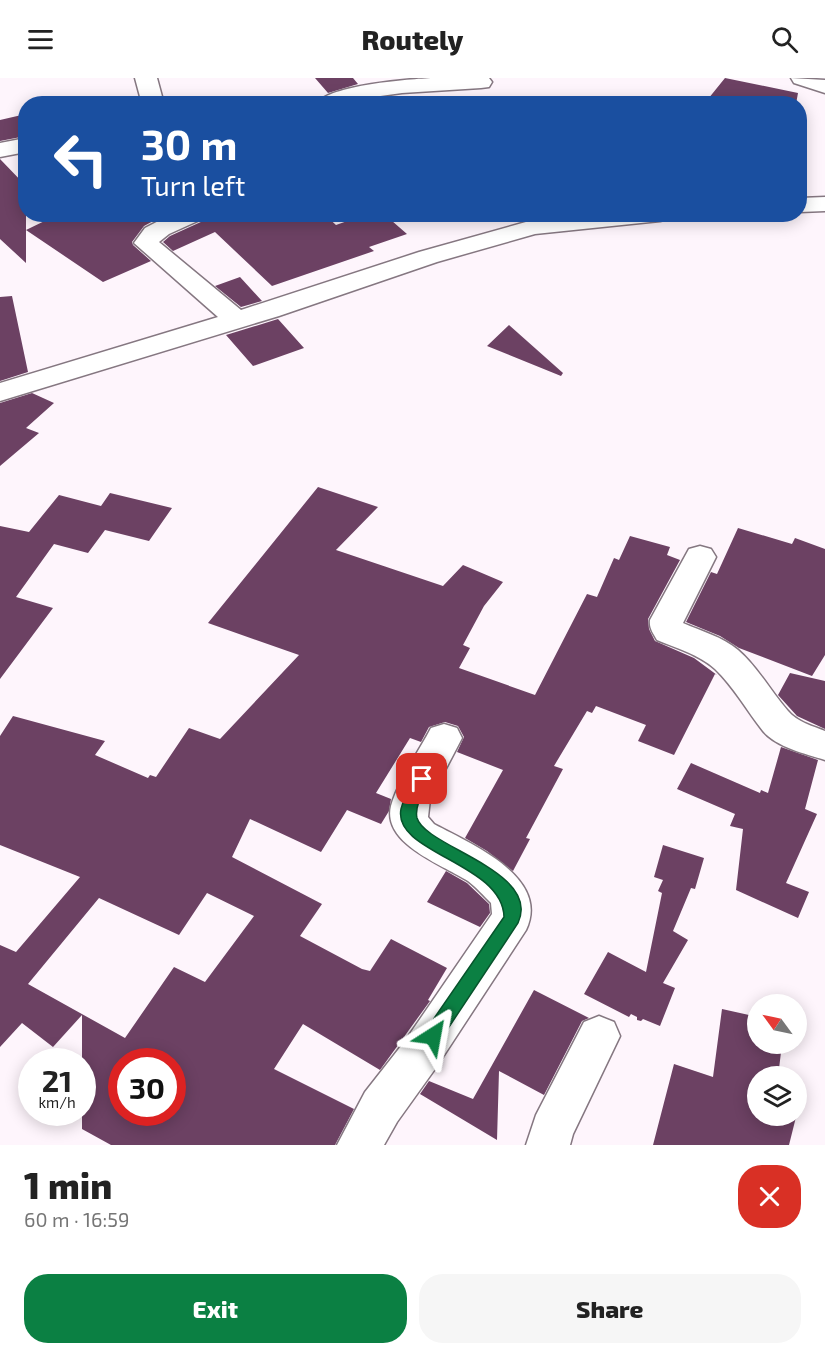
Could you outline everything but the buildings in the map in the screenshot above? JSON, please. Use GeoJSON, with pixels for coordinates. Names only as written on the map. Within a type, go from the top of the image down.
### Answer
{"type":"FeatureCollection","features":[{"type":"Feature","properties":{"kind":"street"},"geometry":{"type":"LineString","coordinates":[[146,78],[151,96]]}},
{"type":"Feature","properties":{"kind":"street"},"geometry":{"type":"LineString","coordinates":[[802,78],[825,87]]}},
{"type":"Feature","properties":{"kind":"street"},"geometry":{"type":"LineString","coordinates":[[345,96],[395,86],[481,80],[486,96]]}},
{"type":"Feature","properties":{"kind":"street"},"geometry":{"type":"LineString","coordinates":[[0,150],[18,147]]}},
{"type":"Feature","properties":{"kind":"street"},"geometry":{"type":"LineString","coordinates":[[807,205],[825,204]]}},
{"type":"Feature","properties":{"kind":"street"},"geometry":{"type":"LineString","coordinates":[[177,222],[150,236],[146,243],[237,320]]}},
{"type":"Feature","properties":{"kind":"street"},"geometry":{"type":"LineString","coordinates":[[0,392],[237,320],[528,222]]}},
{"type":"Feature","properties":{"kind":"street"},"geometry":{"type":"LineString","coordinates":[[700,557],[668,620],[666,626],[669,631],[715,651],[727,660],[770,710],[776,722],[788,731],[825,746]]}},
{"type":"Feature","properties":{"kind":"street"},"geometry":{"type":"LineString","coordinates":[[358,1145],[381,1107],[420,1055],[512,918],[512,904],[505,891],[484,872],[421,835],[410,822],[409,809],[412,799],[444,738]]}},
{"type":"Feature","properties":{"kind":"street"},"geometry":{"type":"LineString","coordinates":[[548,1145],[552,1130],[599,1036]]}},
{"type":"Feature","properties":{"kind":"route"},"geometry":{"type":"LineString","coordinates":[[422,779],[409,809],[410,822],[421,835],[484,872],[505,891],[512,904],[512,918],[433,1036]]}}]}
